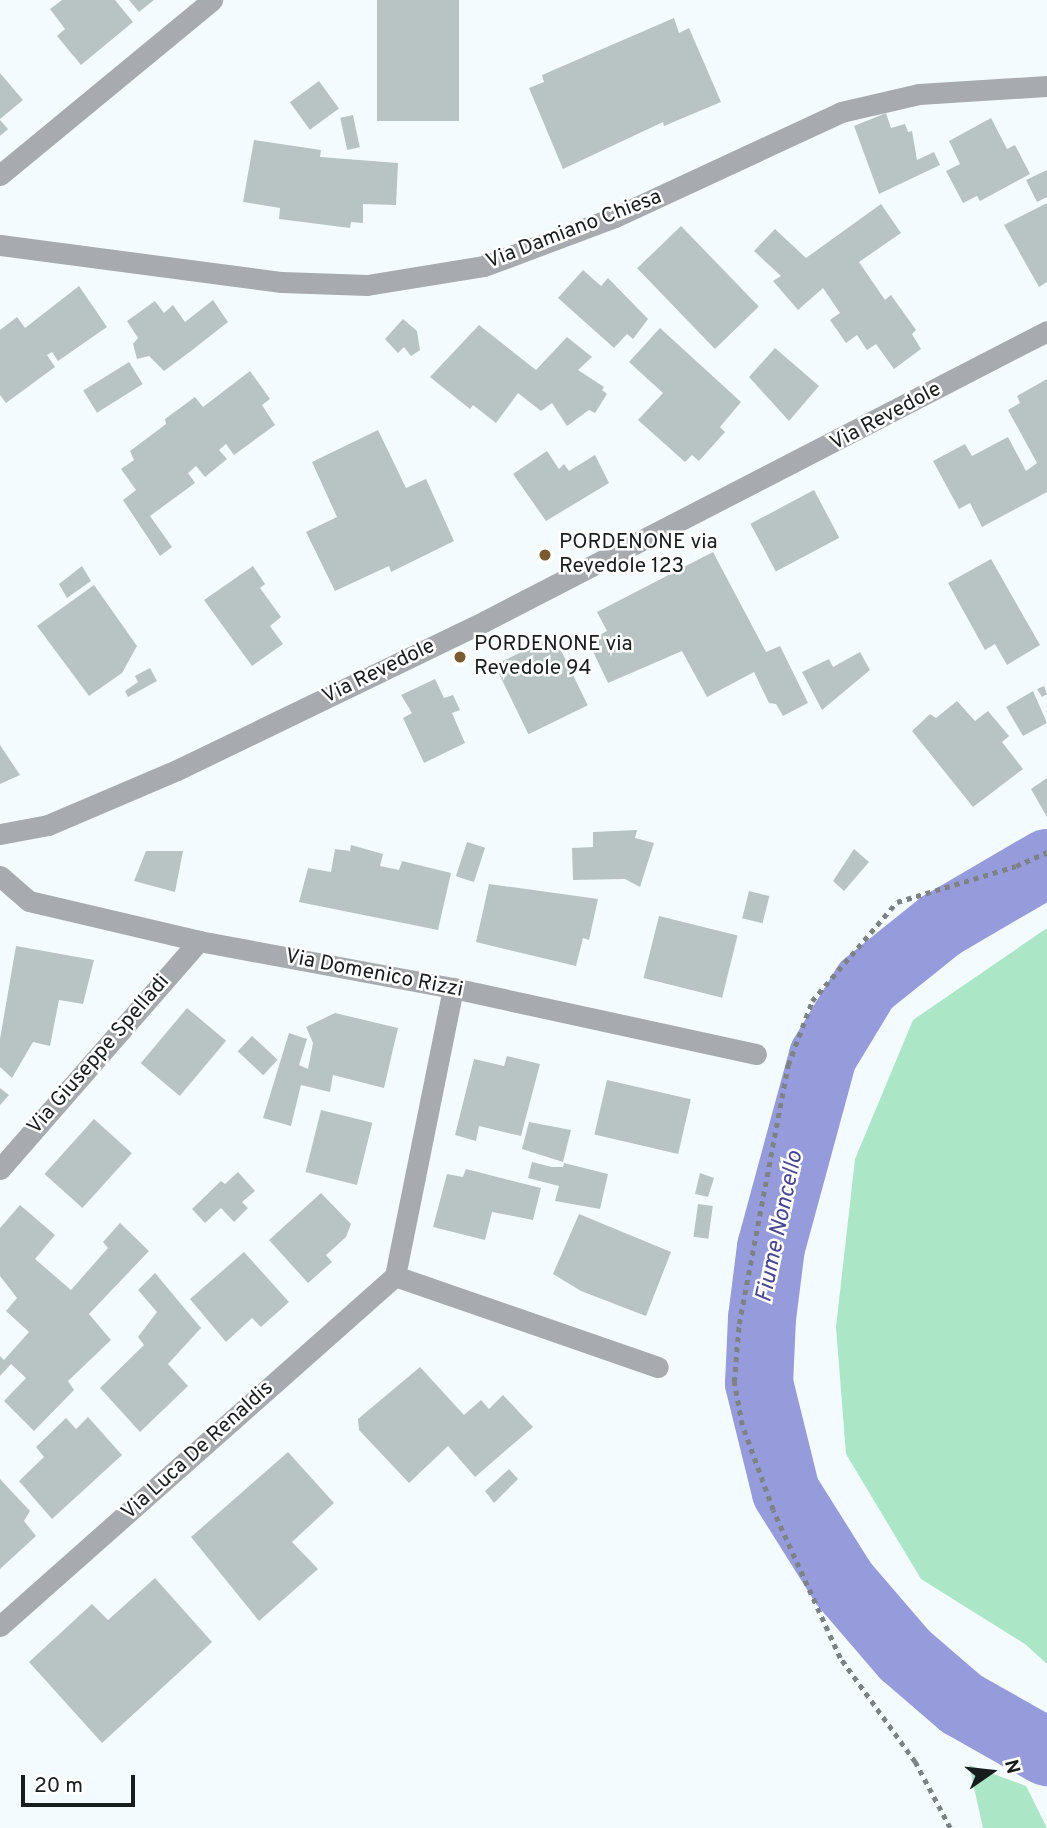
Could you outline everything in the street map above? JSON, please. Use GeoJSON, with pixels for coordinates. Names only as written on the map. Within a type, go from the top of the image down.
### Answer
{"type":"FeatureCollection","features":[{"type":"Feature","properties":{"kind":"street"},"geometry":{"type":"LineString","coordinates":[[0,175],[212,0]]}},
{"type":"Feature","properties":{"kind":"street","name":"Via Damiano Chiesa"},"geometry":{"type":"LineString","coordinates":[[0,245],[282,282],[367,285],[484,267],[615,217],[841,112],[919,94],[1047,86]]}},
{"type":"Feature","properties":{"kind":"street","name":"Via Revedole"},"geometry":{"type":"LineString","coordinates":[[0,834],[48,825],[177,770],[498,615],[1047,331]]}},
{"type":"Feature","properties":{"kind":"street","name":"Via Domenico Rizzi"},"geometry":{"type":"LineString","coordinates":[[0,876],[29,901],[199,941],[453,988],[756,1054]]}},
{"type":"Feature","properties":{"kind":"street","name":"Via Giuseppe Spelladi"},"geometry":{"type":"LineString","coordinates":[[0,1169],[199,941]]}},
{"type":"Feature","properties":{"kind":"street"},"geometry":{"type":"LineString","coordinates":[[453,988],[395,1276],[657,1367]]}},
{"type":"Feature","properties":{"kind":"street","name":"Via Luca De Renaldis"},"geometry":{"type":"LineString","coordinates":[[0,1626],[395,1276]]}},
{"type":"Feature","properties":{"kind":"path"},"geometry":{"type":"LineString","coordinates":[[950,1828],[915,1762],[840,1658],[773,1510],[742,1425],[734,1382],[740,1324],[788,1065],[812,1001],[897,902],[1016,866],[1047,852]]}},
{"type":"Feature","properties":{"kind":"green space"},"geometry":{"type":"Polygon","coordinates":[[[1047,928],[1047,1664],[1025,1644],[921,1579],[846,1454],[836,1327],[855,1159],[913,1020],[1047,928]]]}},
{"type":"Feature","properties":{"kind":"green space"},"geometry":{"type":"Polygon","coordinates":[[[969,1765],[1026,1786],[1047,1828],[983,1828],[969,1765]]]}},
{"type":"Feature","properties":{"kind":"building"},"geometry":{"type":"Polygon","coordinates":[[[62,0],[115,0],[133,22],[81,65],[57,36],[65,29],[50,9],[62,0]]]}},
{"type":"Feature","properties":{"kind":"building"},"geometry":{"type":"Polygon","coordinates":[[[129,0],[154,0],[139,12],[129,0]]]}},
{"type":"Feature","properties":{"kind":"building"},"geometry":{"type":"Polygon","coordinates":[[[377,0],[459,0],[459,121],[377,121],[377,0]]]}},
{"type":"Feature","properties":{"kind":"building"},"geometry":{"type":"Polygon","coordinates":[[[674,18],[679,33],[689,28],[721,102],[664,126],[663,122],[563,169],[529,88],[544,82],[542,75],[674,18]]]}},
{"type":"Feature","properties":{"kind":"building"},"geometry":{"type":"Polygon","coordinates":[[[0,73],[23,100],[0,119],[0,73]]]}},
{"type":"Feature","properties":{"kind":"building"},"geometry":{"type":"Polygon","coordinates":[[[319,81],[339,109],[310,130],[290,102],[319,81]]]}},
{"type":"Feature","properties":{"kind":"building"},"geometry":{"type":"Polygon","coordinates":[[[886,113],[891,128],[905,124],[908,132],[912,131],[917,160],[934,152],[940,165],[879,194],[854,126],[886,113]]]}},
{"type":"Feature","properties":{"kind":"building"},"geometry":{"type":"Polygon","coordinates":[[[353,115],[360,147],[347,150],[340,118],[353,115]]]}},
{"type":"Feature","properties":{"kind":"building"},"geometry":{"type":"Polygon","coordinates":[[[991,118],[1007,149],[1015,145],[1030,174],[980,201],[977,196],[963,203],[946,171],[960,164],[949,141],[991,118]]]}},
{"type":"Feature","properties":{"kind":"building"},"geometry":{"type":"Polygon","coordinates":[[[0,120],[8,129],[0,136],[0,120]]]}},
{"type":"Feature","properties":{"kind":"building"},"geometry":{"type":"Polygon","coordinates":[[[254,140],[321,150],[320,157],[398,163],[396,205],[363,204],[363,223],[351,222],[350,228],[279,219],[280,208],[243,202],[254,140]]]}},
{"type":"Feature","properties":{"kind":"building"},"geometry":{"type":"Polygon","coordinates":[[[1047,170],[1047,197],[1037,202],[1026,180],[1047,170]]]}},
{"type":"Feature","properties":{"kind":"building"},"geometry":{"type":"Polygon","coordinates":[[[1047,203],[1047,282],[1039,287],[1004,225],[1047,203]]]}},
{"type":"Feature","properties":{"kind":"building"},"geometry":{"type":"Polygon","coordinates":[[[881,204],[901,233],[859,262],[885,300],[891,295],[916,330],[912,334],[921,349],[894,369],[876,344],[867,350],[857,335],[846,343],[830,320],[840,313],[823,288],[798,310],[773,281],[781,276],[754,251],[775,229],[806,258],[881,204]]]}},
{"type":"Feature","properties":{"kind":"building"},"geometry":{"type":"Polygon","coordinates":[[[681,226],[759,307],[715,349],[637,268],[681,226]]]}},
{"type":"Feature","properties":{"kind":"building"},"geometry":{"type":"Polygon","coordinates":[[[583,270],[601,286],[608,278],[648,319],[633,339],[627,334],[614,348],[558,298],[583,270]]]}},
{"type":"Feature","properties":{"kind":"building"},"geometry":{"type":"Polygon","coordinates":[[[79,286],[107,327],[58,361],[52,352],[47,355],[55,367],[6,403],[0,395],[0,330],[17,317],[25,328],[79,286]]]}},
{"type":"Feature","properties":{"kind":"building"},"geometry":{"type":"Polygon","coordinates":[[[213,300],[228,322],[191,351],[164,371],[149,356],[137,359],[133,344],[138,338],[127,321],[155,301],[164,313],[173,305],[185,322],[213,300]]]}},
{"type":"Feature","properties":{"kind":"building"},"geometry":{"type":"Polygon","coordinates":[[[403,319],[417,331],[420,350],[411,356],[404,347],[398,353],[385,339],[403,319]]]}},
{"type":"Feature","properties":{"kind":"building"},"geometry":{"type":"Polygon","coordinates":[[[479,325],[536,370],[567,337],[592,357],[578,370],[604,387],[602,390],[607,394],[595,413],[589,410],[567,426],[552,403],[541,411],[518,393],[496,423],[473,405],[470,409],[430,377],[479,325]]]}},
{"type":"Feature","properties":{"kind":"building"},"geometry":{"type":"Polygon","coordinates":[[[660,328],[741,402],[720,427],[725,432],[699,461],[692,455],[685,462],[638,420],[663,393],[629,362],[660,328]]]}},
{"type":"Feature","properties":{"kind":"building"},"geometry":{"type":"Polygon","coordinates":[[[775,348],[819,386],[789,421],[749,377],[775,348]]]}},
{"type":"Feature","properties":{"kind":"building"},"geometry":{"type":"Polygon","coordinates":[[[129,362],[143,384],[97,413],[83,391],[129,362]]]}},
{"type":"Feature","properties":{"kind":"building"},"geometry":{"type":"Polygon","coordinates":[[[250,371],[270,399],[262,405],[275,425],[234,455],[226,444],[219,450],[227,459],[205,477],[196,466],[188,473],[195,483],[150,516],[172,547],[160,556],[123,500],[136,490],[121,469],[134,460],[130,451],[166,424],[165,419],[195,397],[203,407],[250,371]]]}},
{"type":"Feature","properties":{"kind":"building"},"geometry":{"type":"Polygon","coordinates":[[[1047,379],[1047,492],[982,527],[970,503],[959,509],[933,461],[965,444],[972,456],[1008,437],[1026,471],[1037,463],[1008,410],[1020,403],[1017,396],[1047,379]]]}},
{"type":"Feature","properties":{"kind":"building"},"geometry":{"type":"Polygon","coordinates":[[[378,430],[406,488],[426,479],[454,541],[391,572],[389,566],[335,591],[306,532],[337,517],[312,462],[378,430]]]}},
{"type":"Feature","properties":{"kind":"building"},"geometry":{"type":"Polygon","coordinates":[[[547,451],[559,469],[564,464],[569,471],[595,455],[609,483],[546,521],[513,474],[547,451]]]}},
{"type":"Feature","properties":{"kind":"building"},"geometry":{"type":"Polygon","coordinates":[[[814,490],[839,538],[776,571],[750,524],[814,490]]]}},
{"type":"Feature","properties":{"kind":"building"},"geometry":{"type":"Polygon","coordinates":[[[713,552],[766,652],[780,646],[808,703],[783,716],[776,704],[769,703],[754,672],[707,697],[682,651],[608,683],[588,641],[607,631],[597,612],[713,552]]]}},
{"type":"Feature","properties":{"kind":"building"},"geometry":{"type":"Polygon","coordinates":[[[991,559],[1040,645],[1007,665],[995,644],[985,650],[948,583],[991,559]]]}},
{"type":"Feature","properties":{"kind":"building"},"geometry":{"type":"Polygon","coordinates":[[[82,566],[91,581],[67,598],[59,584],[82,566]]]}},
{"type":"Feature","properties":{"kind":"building"},"geometry":{"type":"Polygon","coordinates":[[[253,566],[265,584],[260,588],[281,617],[270,626],[283,644],[252,666],[204,600],[253,566]]]}},
{"type":"Feature","properties":{"kind":"building"},"geometry":{"type":"Polygon","coordinates":[[[94,585],[137,646],[122,673],[89,696],[37,626],[94,585]]]}},
{"type":"Feature","properties":{"kind":"building"},"geometry":{"type":"Polygon","coordinates":[[[554,636],[588,705],[528,734],[495,665],[554,636]]]}},
{"type":"Feature","properties":{"kind":"building"},"geometry":{"type":"Polygon","coordinates":[[[860,652],[870,670],[822,710],[802,672],[829,659],[833,667],[860,652]]]}},
{"type":"Feature","properties":{"kind":"building"},"geometry":{"type":"Polygon","coordinates":[[[150,668],[157,681],[128,697],[125,691],[138,682],[135,676],[150,668]]]}},
{"type":"Feature","properties":{"kind":"building"},"geometry":{"type":"Polygon","coordinates":[[[435,679],[444,698],[453,695],[460,710],[452,713],[465,743],[424,763],[403,718],[412,713],[401,695],[435,679]]]}},
{"type":"Feature","properties":{"kind":"building"},"geometry":{"type":"Polygon","coordinates":[[[1044,686],[1047,694],[1042,697],[1037,689],[1044,686]]]}},
{"type":"Feature","properties":{"kind":"building"},"geometry":{"type":"Polygon","coordinates":[[[1033,691],[1047,723],[1023,736],[1006,707],[1033,691]]]}},
{"type":"Feature","properties":{"kind":"building"},"geometry":{"type":"Polygon","coordinates":[[[957,701],[975,721],[988,711],[1009,736],[1002,742],[1023,769],[973,807],[912,731],[930,714],[936,718],[957,701]]]}},
{"type":"Feature","properties":{"kind":"building"},"geometry":{"type":"Polygon","coordinates":[[[0,745],[20,775],[0,784],[0,745]]]}},
{"type":"Feature","properties":{"kind":"building"},"geometry":{"type":"Polygon","coordinates":[[[1047,778],[1047,817],[1031,789],[1047,778]]]}},
{"type":"Feature","properties":{"kind":"building"},"geometry":{"type":"Polygon","coordinates":[[[637,830],[635,838],[654,843],[640,887],[625,879],[573,880],[572,848],[593,847],[593,832],[637,830]]]}},
{"type":"Feature","properties":{"kind":"building"},"geometry":{"type":"Polygon","coordinates":[[[467,842],[485,848],[474,882],[456,876],[467,842]]]}},
{"type":"Feature","properties":{"kind":"building"},"geometry":{"type":"Polygon","coordinates":[[[351,845],[383,854],[380,866],[399,870],[402,861],[451,873],[438,930],[299,902],[308,868],[331,872],[335,849],[350,851],[351,845]]]}},
{"type":"Feature","properties":{"kind":"building"},"geometry":{"type":"Polygon","coordinates":[[[854,849],[869,862],[844,891],[833,881],[854,849]]]}},
{"type":"Feature","properties":{"kind":"building"},"geometry":{"type":"Polygon","coordinates":[[[146,851],[183,851],[175,892],[134,881],[146,851]]]}},
{"type":"Feature","properties":{"kind":"building"},"geometry":{"type":"Polygon","coordinates":[[[489,884],[598,899],[589,940],[583,938],[576,966],[476,942],[489,884]]]}},
{"type":"Feature","properties":{"kind":"building"},"geometry":{"type":"Polygon","coordinates":[[[749,891],[769,896],[763,923],[742,918],[749,891]]]}},
{"type":"Feature","properties":{"kind":"building"},"geometry":{"type":"Polygon","coordinates":[[[659,916],[738,936],[722,998],[644,978],[659,916]]]}},
{"type":"Feature","properties":{"kind":"building"},"geometry":{"type":"Polygon","coordinates":[[[16,946],[94,960],[83,1004],[59,1000],[50,1046],[33,1042],[12,1078],[0,1067],[0,1039],[16,946]]]}},
{"type":"Feature","properties":{"kind":"building"},"geometry":{"type":"Polygon","coordinates":[[[187,1008],[226,1041],[180,1096],[141,1063],[187,1008]]]}},
{"type":"Feature","properties":{"kind":"building"},"geometry":{"type":"Polygon","coordinates":[[[335,1013],[398,1028],[384,1088],[333,1075],[330,1092],[301,1085],[291,1126],[263,1118],[289,1033],[307,1039],[299,1065],[308,1069],[313,1043],[306,1027],[335,1013]]]}},
{"type":"Feature","properties":{"kind":"building"},"geometry":{"type":"Polygon","coordinates":[[[252,1036],[278,1060],[263,1075],[238,1051],[252,1036]]]}},
{"type":"Feature","properties":{"kind":"building"},"geometry":{"type":"Polygon","coordinates":[[[507,1056],[540,1064],[521,1136],[479,1126],[476,1141],[455,1135],[474,1059],[504,1066],[507,1056]]]}},
{"type":"Feature","properties":{"kind":"building"},"geometry":{"type":"Polygon","coordinates":[[[607,1080],[691,1099],[678,1154],[594,1135],[607,1080]]]}},
{"type":"Feature","properties":{"kind":"building"},"geometry":{"type":"Polygon","coordinates":[[[0,1088],[9,1095],[0,1105],[0,1088]]]}},
{"type":"Feature","properties":{"kind":"building"},"geometry":{"type":"Polygon","coordinates":[[[321,1110],[372,1123],[357,1185],[306,1172],[321,1110]]]}},
{"type":"Feature","properties":{"kind":"building"},"geometry":{"type":"Polygon","coordinates":[[[94,1119],[132,1153],[82,1208],[44,1174],[94,1119]]]}},
{"type":"Feature","properties":{"kind":"building"},"geometry":{"type":"Polygon","coordinates":[[[529,1122],[571,1130],[563,1162],[522,1149],[529,1122]]]}},
{"type":"Feature","properties":{"kind":"building"},"geometry":{"type":"Polygon","coordinates":[[[532,1162],[552,1167],[563,1167],[564,1163],[608,1174],[600,1209],[555,1201],[559,1186],[528,1178],[532,1162]]]}},
{"type":"Feature","properties":{"kind":"building"},"geometry":{"type":"Polygon","coordinates":[[[466,1169],[541,1188],[533,1220],[492,1212],[485,1240],[433,1227],[447,1174],[463,1177],[466,1169]]]}},
{"type":"Feature","properties":{"kind":"building"},"geometry":{"type":"Polygon","coordinates":[[[238,1172],[255,1191],[242,1202],[248,1208],[234,1222],[221,1208],[205,1223],[192,1209],[221,1181],[225,1184],[238,1172]]]}},
{"type":"Feature","properties":{"kind":"building"},"geometry":{"type":"Polygon","coordinates":[[[700,1173],[714,1178],[708,1197],[695,1194],[700,1173]]]}},
{"type":"Feature","properties":{"kind":"building"},"geometry":{"type":"Polygon","coordinates":[[[321,1193],[351,1224],[346,1237],[326,1255],[332,1262],[308,1283],[269,1240],[321,1193]]]}},
{"type":"Feature","properties":{"kind":"building"},"geometry":{"type":"Polygon","coordinates":[[[698,1204],[713,1206],[708,1239],[693,1237],[698,1204]]]}},
{"type":"Feature","properties":{"kind":"building"},"geometry":{"type":"Polygon","coordinates":[[[20,1205],[55,1235],[35,1259],[71,1290],[108,1248],[103,1242],[120,1223],[149,1251],[89,1314],[111,1340],[68,1381],[74,1390],[34,1431],[4,1401],[26,1378],[11,1364],[0,1376],[0,1356],[4,1360],[29,1332],[6,1311],[17,1298],[0,1276],[0,1228],[20,1205]]]}},
{"type":"Feature","properties":{"kind":"building"},"geometry":{"type":"Polygon","coordinates":[[[579,1214],[671,1252],[646,1316],[581,1291],[553,1274],[579,1214]]]}},
{"type":"Feature","properties":{"kind":"building"},"geometry":{"type":"Polygon","coordinates":[[[244,1252],[289,1302],[261,1327],[252,1318],[226,1342],[190,1299],[244,1252]]]}},
{"type":"Feature","properties":{"kind":"building"},"geometry":{"type":"Polygon","coordinates":[[[155,1273],[201,1328],[168,1364],[188,1386],[140,1432],[100,1388],[144,1345],[138,1337],[157,1312],[138,1290],[155,1273]]]}},
{"type":"Feature","properties":{"kind":"building"},"geometry":{"type":"Polygon","coordinates":[[[420,1367],[464,1415],[481,1400],[489,1409],[503,1395],[533,1427],[475,1477],[448,1446],[409,1483],[359,1430],[358,1419],[420,1367]]]}},
{"type":"Feature","properties":{"kind":"building"},"geometry":{"type":"Polygon","coordinates":[[[88,1417],[122,1455],[52,1519],[19,1481],[44,1457],[36,1447],[66,1418],[76,1429],[88,1417]]]}},
{"type":"Feature","properties":{"kind":"building"},"geometry":{"type":"Polygon","coordinates":[[[288,1452],[334,1503],[292,1542],[318,1569],[259,1621],[191,1537],[288,1452]]]}},
{"type":"Feature","properties":{"kind":"building"},"geometry":{"type":"Polygon","coordinates":[[[509,1469],[518,1479],[494,1503],[485,1491],[509,1469]]]}},
{"type":"Feature","properties":{"kind":"building"},"geometry":{"type":"Polygon","coordinates":[[[0,1479],[30,1511],[24,1521],[36,1536],[0,1569],[0,1479]]]}},
{"type":"Feature","properties":{"kind":"building"},"geometry":{"type":"Polygon","coordinates":[[[155,1578],[212,1642],[102,1743],[29,1662],[92,1604],[108,1620],[155,1578]]]}},
{"type":"Feature","properties":{"kind":"waterway","name":"Fiume Noncello"},"geometry":{"type":"LineString","coordinates":[[1047,863],[941,925],[866,985],[823,1056],[771,1247],[762,1318],[759,1383],[786,1492],[843,1583],[905,1655],[962,1704],[1047,1752]]}},
{"type":"Feature","properties":{"kind":"place","name":"PORDENONE via Revedole 123"},"geometry":{"type":"Point","coordinates":[545,555]}},
{"type":"Feature","properties":{"kind":"place","name":"PORDENONE via Revedole 94"},"geometry":{"type":"Point","coordinates":[460,657]}}]}
